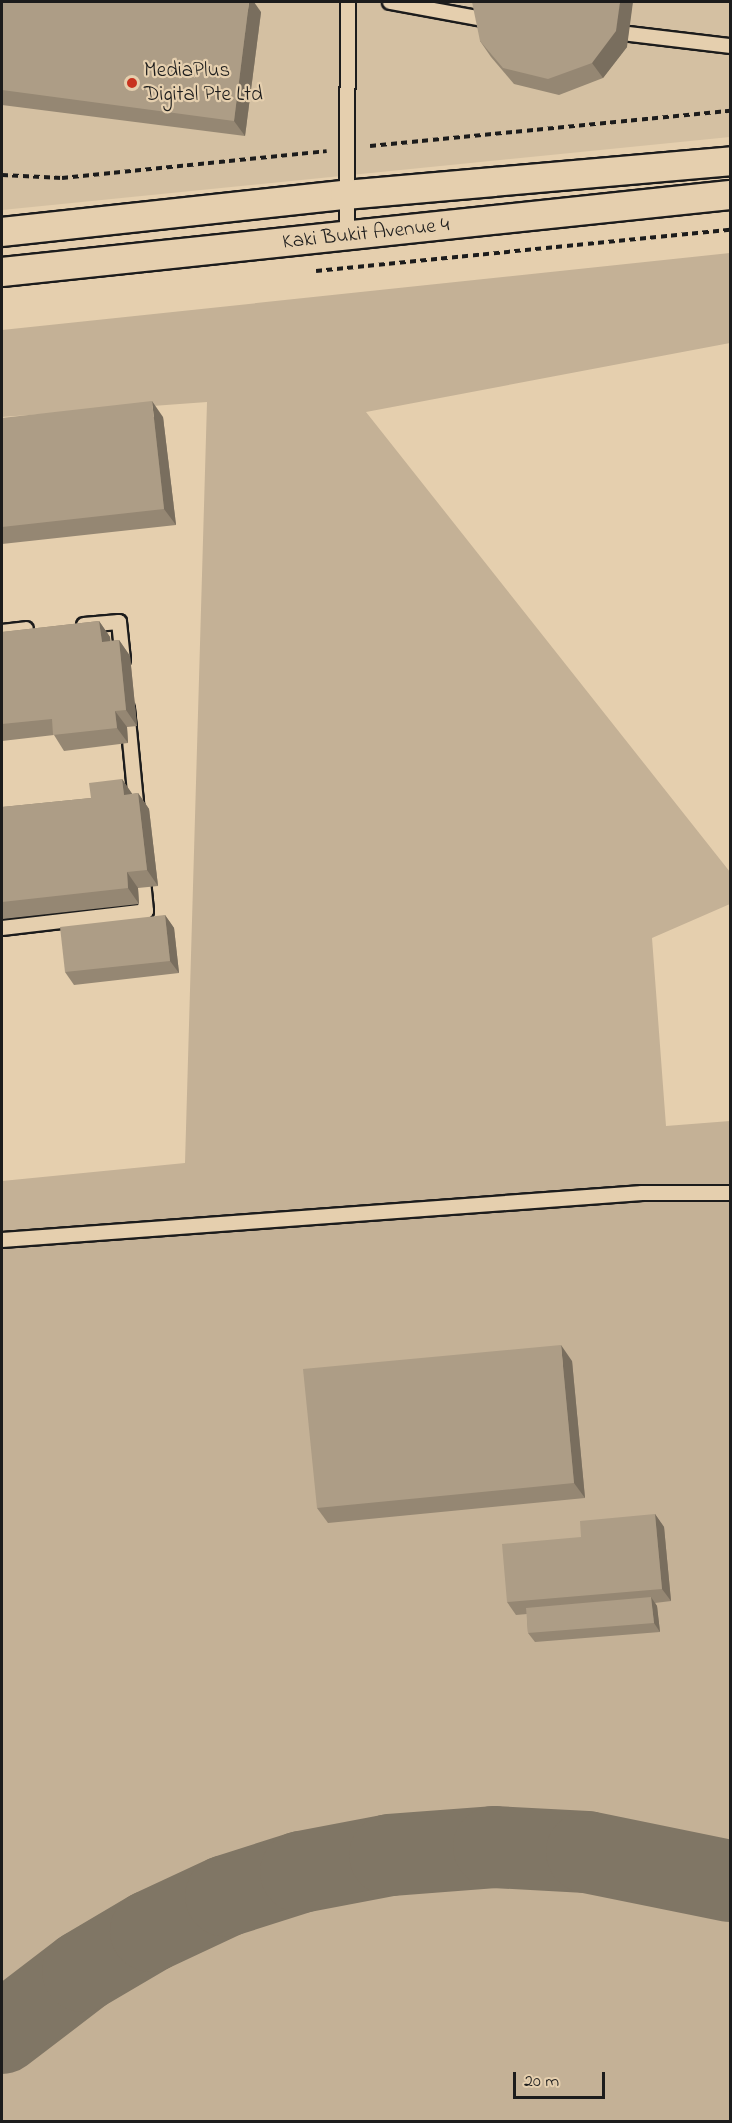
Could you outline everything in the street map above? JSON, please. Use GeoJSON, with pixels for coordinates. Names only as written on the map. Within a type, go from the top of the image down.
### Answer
{"type":"FeatureCollection","features":[{"type":"Feature","properties":{"kind":"street","name":"Kaki Bukit Avenue 4"},"geometry":{"type":"LineString","coordinates":[[3,232],[345,195],[730,161]]}},
{"type":"Feature","properties":{"kind":"street","name":"Kaki Bukit Avenue 4"},"geometry":{"type":"LineString","coordinates":[[2,272],[730,195]]}},
{"type":"Feature","properties":{"kind":"lane"},"geometry":{"type":"LineString","coordinates":[[347,236],[345,195],[348,2]]}},
{"type":"Feature","properties":{"kind":"lane"},"geometry":{"type":"LineString","coordinates":[[390,2],[483,19]]}},
{"type":"Feature","properties":{"kind":"lane"},"geometry":{"type":"LineString","coordinates":[[628,34],[730,46]]}},
{"type":"Feature","properties":{"kind":"lane"},"geometry":{"type":"LineString","coordinates":[[72,626],[119,621],[139,830]]}},
{"type":"Feature","properties":{"kind":"lane"},"geometry":{"type":"LineString","coordinates":[[2,632],[37,628]]}},
{"type":"Feature","properties":{"kind":"lane"},"geometry":{"type":"LineString","coordinates":[[2,928],[146,911],[141,853]]}},
{"type":"Feature","properties":{"kind":"lane"},"geometry":{"type":"LineString","coordinates":[[2,1240],[642,1193],[730,1193]]}},
{"type":"Feature","properties":{"kind":"path"},"geometry":{"type":"LineString","coordinates":[[307,272],[730,230]]}},
{"type":"Feature","properties":{"kind":"shaded area"},"geometry":{"type":"Polygon","coordinates":[[[2,2],[730,2],[730,137],[2,210],[2,2]]]}},
{"type":"Feature","properties":{"kind":"shaded area"},"geometry":{"type":"Polygon","coordinates":[[[730,253],[730,343],[366,412],[730,872],[730,904],[652,938],[666,1126],[730,1121],[730,2121],[2,2121],[2,1181],[185,1163],[207,402],[2,417],[2,330],[730,253]]]}},
{"type":"Feature","properties":{"kind":"building"},"geometry":{"type":"Polygon","coordinates":[[[2,2],[249,2],[234,121],[2,90],[2,2]]]}},
{"type":"Feature","properties":{"kind":"building"},"geometry":{"type":"Polygon","coordinates":[[[472,2],[620,2],[616,31],[592,63],[548,79],[503,68],[480,41],[472,2]]]}},
{"type":"Feature","properties":{"kind":"building"},"geometry":{"type":"Polygon","coordinates":[[[152,401],[164,509],[2,527],[2,418],[152,401]]]}},
{"type":"Feature","properties":{"kind":"building"},"geometry":{"type":"Polygon","coordinates":[[[99,621],[102,642],[119,640],[126,710],[115,711],[117,728],[53,735],[52,719],[2,724],[2,632],[99,621]]]}},
{"type":"Feature","properties":{"kind":"building"},"geometry":{"type":"Polygon","coordinates":[[[122,779],[124,795],[138,793],[147,870],[127,872],[128,888],[2,902],[2,807],[91,798],[89,783],[122,779]]]}},
{"type":"Feature","properties":{"kind":"building"},"geometry":{"type":"Polygon","coordinates":[[[165,915],[170,961],[65,972],[60,927],[165,915]]]}},
{"type":"Feature","properties":{"kind":"building"},"geometry":{"type":"Polygon","coordinates":[[[561,1345],[574,1483],[317,1508],[303,1369],[561,1345]]]}},
{"type":"Feature","properties":{"kind":"building"},"geometry":{"type":"Polygon","coordinates":[[[655,1514],[662,1589],[507,1602],[502,1544],[581,1537],[580,1521],[655,1514]]]}},
{"type":"Feature","properties":{"kind":"building"},"geometry":{"type":"Polygon","coordinates":[[[651,1597],[654,1623],[528,1633],[526,1608],[651,1597]]]}},
{"type":"Feature","properties":{"kind":"taxiway"},"geometry":{"type":"LineString","coordinates":[[2,2033],[83,1971],[151,1931],[226,1896],[301,1872],[390,1855],[494,1847],[587,1852],[730,1881]]}},
{"type":"Feature","properties":{"kind":"place","name":"MediaPlus Digital Pte Ltd"},"geometry":{"type":"Point","coordinates":[132,83]}}]}
